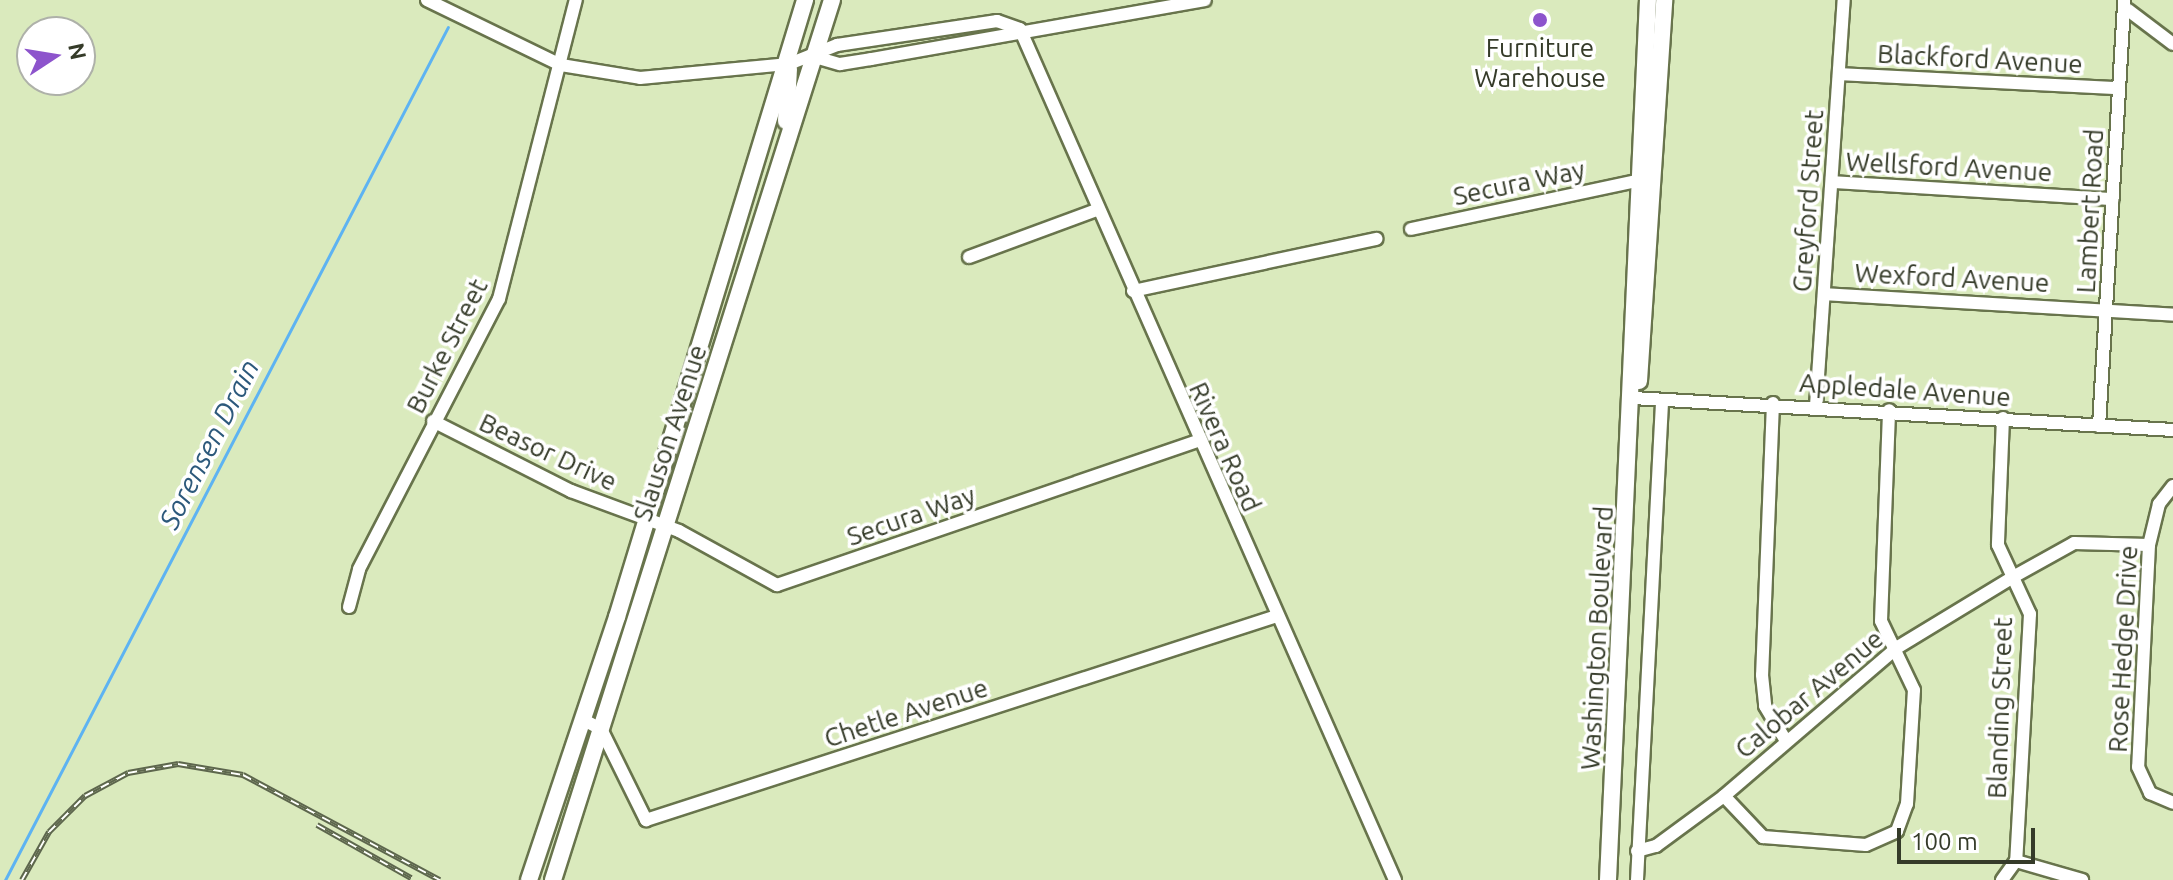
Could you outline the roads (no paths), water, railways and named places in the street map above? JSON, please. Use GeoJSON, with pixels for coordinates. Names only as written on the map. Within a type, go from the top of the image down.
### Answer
{"type":"FeatureCollection","features":[{"type":"Feature","properties":{"kind":"main road","name":"Slauson Avenue"},"geometry":{"type":"LineString","coordinates":[[529,880],[647,519],[789,64],[805,0]]}},
{"type":"Feature","properties":{"kind":"main road"},"geometry":{"type":"LineString","coordinates":[[813,0],[815,57]]}},
{"type":"Feature","properties":{"kind":"main road","name":"Slauson Avenue"},"geometry":{"type":"LineString","coordinates":[[553,880],[832,0]]}},
{"type":"Feature","properties":{"kind":"main road","name":"Washington Boulevard"},"geometry":{"type":"LineString","coordinates":[[1608,880],[1633,398],[1628,330],[1648,0]]}},
{"type":"Feature","properties":{"kind":"main road","name":"Washington Boulevard"},"geometry":{"type":"LineString","coordinates":[[1633,398],[1642,373],[1664,0]]}},
{"type":"Feature","properties":{"kind":"main road"},"geometry":{"type":"LineString","coordinates":[[779,173],[791,106],[789,64]]}},
{"type":"Feature","properties":{"kind":"street"},"geometry":{"type":"LineString","coordinates":[[427,0],[561,65],[668,78],[789,64],[815,57],[837,45],[997,21],[1020,29]]}},
{"type":"Feature","properties":{"kind":"street","name":"Burke Street"},"geometry":{"type":"LineString","coordinates":[[349,607],[359,569],[509,270],[576,0]]}},
{"type":"Feature","properties":{"kind":"street","name":"Greyford Street"},"geometry":{"type":"LineString","coordinates":[[1816,406],[1844,0]]}},
{"type":"Feature","properties":{"kind":"street"},"geometry":{"type":"LineString","coordinates":[[815,57],[840,64],[1000,40],[1020,29],[1196,1]]}},
{"type":"Feature","properties":{"kind":"street"},"geometry":{"type":"LineString","coordinates":[[2126,5],[2146,29],[2173,44]]}},
{"type":"Feature","properties":{"kind":"street","name":"Lambert Road"},"geometry":{"type":"LineString","coordinates":[[2099,426],[2118,88],[2126,5]]}},
{"type":"Feature","properties":{"kind":"street","name":"Rivera Road"},"geometry":{"type":"LineString","coordinates":[[1020,29],[1197,441],[1395,880]]}},
{"type":"Feature","properties":{"kind":"street"},"geometry":{"type":"LineString","coordinates":[[2122,49],[2146,29]]}},
{"type":"Feature","properties":{"kind":"street","name":"Blackford Avenue"},"geometry":{"type":"LineString","coordinates":[[1839,74],[2118,88]]}},
{"type":"Feature","properties":{"kind":"street","name":"Secura Way"},"geometry":{"type":"LineString","coordinates":[[1411,229],[1637,181]]}},
{"type":"Feature","properties":{"kind":"street","name":"Wellsford Avenue"},"geometry":{"type":"LineString","coordinates":[[1832,182],[2112,199]]}},
{"type":"Feature","properties":{"kind":"street"},"geometry":{"type":"LineString","coordinates":[[969,257],[1097,210]]}},
{"type":"Feature","properties":{"kind":"street"},"geometry":{"type":"LineString","coordinates":[[1133,291],[1376,239]]}},
{"type":"Feature","properties":{"kind":"street","name":"Wexford Avenue"},"geometry":{"type":"LineString","coordinates":[[1824,294],[2173,315]]}},
{"type":"Feature","properties":{"kind":"street","name":"Appledale Avenue"},"geometry":{"type":"LineString","coordinates":[[1633,398],[1773,403],[2173,430]]}},
{"type":"Feature","properties":{"kind":"street","name":"Washington Boulevard"},"geometry":{"type":"LineString","coordinates":[[1637,880],[1662,401]]}},
{"type":"Feature","properties":{"kind":"street"},"geometry":{"type":"LineString","coordinates":[[1773,403],[1762,675],[1765,706],[1785,739]]}},
{"type":"Feature","properties":{"kind":"street"},"geometry":{"type":"LineString","coordinates":[[1724,796],[1763,837],[1866,845],[1897,831],[1907,804],[1914,690],[1898,647],[1881,621],[1889,410]]}},
{"type":"Feature","properties":{"kind":"street","name":"Blanding Street"},"geometry":{"type":"LineString","coordinates":[[2003,418],[1998,545],[2030,614],[2016,861]]}},
{"type":"Feature","properties":{"kind":"street","name":"Beasor Drive"},"geometry":{"type":"LineString","coordinates":[[433,421],[571,491],[647,519]]}},
{"type":"Feature","properties":{"kind":"street","name":"Secura Way"},"geometry":{"type":"LineString","coordinates":[[647,519],[665,524],[777,585],[1197,441]]}},
{"type":"Feature","properties":{"kind":"street","name":"Rose Hedge Drive"},"geometry":{"type":"LineString","coordinates":[[2173,486],[2159,504],[2149,545],[2138,767],[2150,793],[2173,803]]}},
{"type":"Feature","properties":{"kind":"street","name":"Calobar Avenue"},"geometry":{"type":"LineString","coordinates":[[1637,851],[1724,796],[1785,739],[1898,647],[2013,577],[2074,543],[2149,545]]}},
{"type":"Feature","properties":{"kind":"street","name":"Chetle Avenue"},"geometry":{"type":"LineString","coordinates":[[601,729],[646,820],[1277,616]]}},
{"type":"Feature","properties":{"kind":"street"},"geometry":{"type":"LineString","coordinates":[[582,719],[601,729]]}},
{"type":"Feature","properties":{"kind":"street"},"geometry":{"type":"LineString","coordinates":[[2002,880],[2016,861],[2082,880]]}},
{"type":"Feature","properties":{"kind":"waterway","name":"Sorensen Drain"},"geometry":{"type":"LineString","coordinates":[[5,880],[448,27]]}},
{"type":"Feature","properties":{"kind":"railway"},"geometry":{"type":"LineString","coordinates":[[22,880],[49,832],[85,796],[128,773],[178,764],[243,775],[440,880]]}},
{"type":"Feature","properties":{"kind":"railway"},"geometry":{"type":"LineString","coordinates":[[317,825],[411,878]]}},
{"type":"Feature","properties":{"kind":"place","name":"Furniture Warehouse"},"geometry":{"type":"Point","coordinates":[1540,20]}}]}
